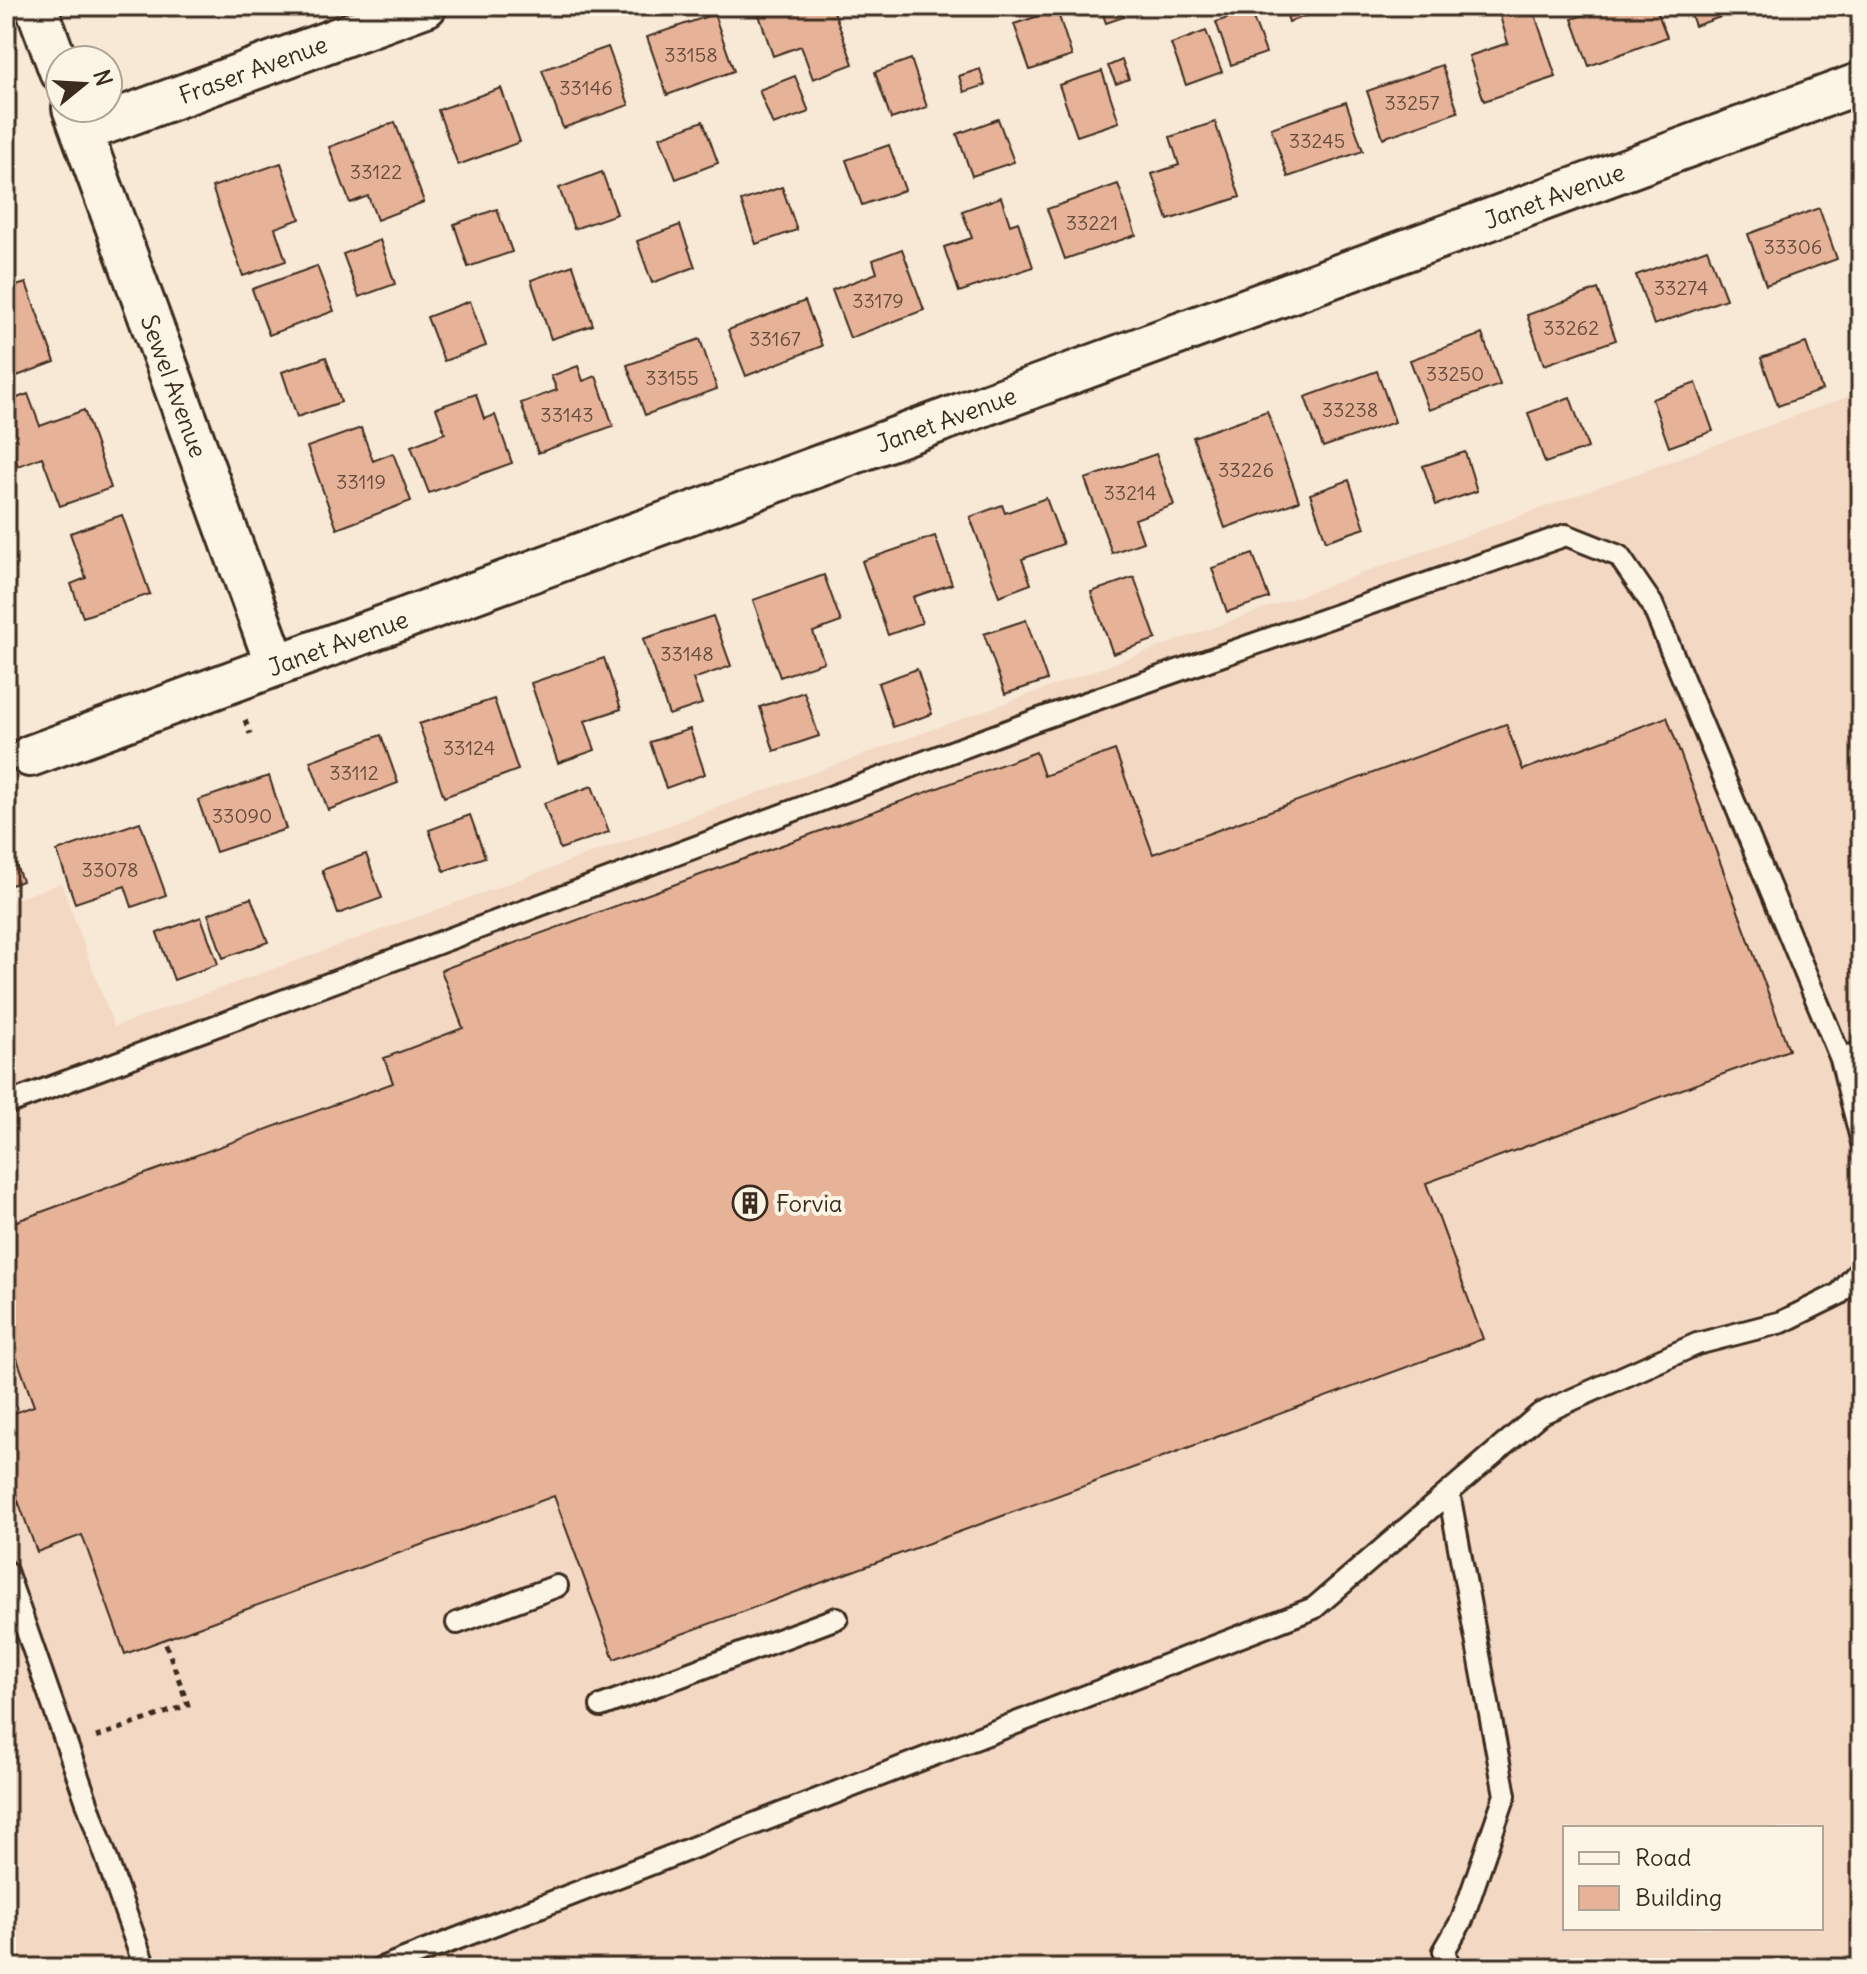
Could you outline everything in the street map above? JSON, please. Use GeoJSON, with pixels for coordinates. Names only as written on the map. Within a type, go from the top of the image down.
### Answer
{"type":"FeatureCollection","features":[{"type":"Feature","properties":{"kind":"street"},"geometry":{"type":"LineString","coordinates":[[36,6],[50,44]]}},
{"type":"Feature","properties":{"kind":"street","name":"Fraser Avenue"},"geometry":{"type":"LineString","coordinates":[[124,105],[426,6]]}},
{"type":"Feature","properties":{"kind":"street","name":"Janet Avenue"},"geometry":{"type":"LineString","coordinates":[[30,756],[1861,83]]}},
{"type":"Feature","properties":{"kind":"street","name":"Sewel Avenue"},"geometry":{"type":"LineString","coordinates":[[78,124],[276,665]]}},
{"type":"Feature","properties":{"kind":"lane"},"geometry":{"type":"LineString","coordinates":[[6,1104],[1034,721],[1566,535],[1619,556],[1652,604],[1851,1055],[1861,1139]]}},
{"type":"Feature","properties":{"kind":"lane"},"geometry":{"type":"LineString","coordinates":[[381,1968],[1314,1608],[1540,1414],[1697,1344],[1782,1322],[1839,1294],[1861,1269]]}},
{"type":"Feature","properties":{"kind":"lane"},"geometry":{"type":"LineString","coordinates":[[1449,1493],[1505,1795],[1462,1920],[1444,1951],[1450,1968]]}},
{"type":"Feature","properties":{"kind":"lane"},"geometry":{"type":"LineString","coordinates":[[6,1571],[145,1968]]}},
{"type":"Feature","properties":{"kind":"lane"},"geometry":{"type":"LineString","coordinates":[[457,1623],[557,1586]]}},
{"type":"Feature","properties":{"kind":"lane"},"geometry":{"type":"LineString","coordinates":[[601,1706],[837,1618]]}},
{"type":"Feature","properties":{"kind":"path"},"geometry":{"type":"LineString","coordinates":[[6,1207],[12,1223]]}},
{"type":"Feature","properties":{"kind":"path"},"geometry":{"type":"LineString","coordinates":[[6,1508],[19,1503]]}},
{"type":"Feature","properties":{"kind":"path"},"geometry":{"type":"LineString","coordinates":[[95,1738],[188,1705],[164,1639]]}},
{"type":"Feature","properties":{"kind":"shaded area","name":"Forvia"},"geometry":{"type":"Polygon","coordinates":[[[1861,392],[1861,1968],[6,1968],[6,903],[61,883],[114,1027],[1861,392]]]}},
{"type":"Feature","properties":{"kind":"building"},"geometry":{"type":"Polygon","coordinates":[[[756,6],[832,6],[853,64],[813,79],[801,46],[773,56],[756,6]]]}},
{"type":"Feature","properties":{"kind":"building"},"geometry":{"type":"Polygon","coordinates":[[[1100,6],[1120,6],[1124,17],[1106,23],[1100,6]]]}},
{"type":"Feature","properties":{"kind":"building"},"geometry":{"type":"Polygon","coordinates":[[[1284,6],[1302,6],[1306,16],[1289,22],[1284,6]]]}},
{"type":"Feature","properties":{"kind":"building"},"geometry":{"type":"Polygon","coordinates":[[[1532,6],[1556,77],[1484,101],[1469,56],[1508,43],[1500,16],[1532,6]]]}},
{"type":"Feature","properties":{"kind":"building"},"geometry":{"type":"Polygon","coordinates":[[[1608,6],[1655,6],[1667,37],[1589,66],[1572,19],[1608,6]]]}},
{"type":"Feature","properties":{"kind":"building"},"geometry":{"type":"Polygon","coordinates":[[[1688,6],[1752,6],[1695,26],[1688,6]]]}},
{"type":"Feature","properties":{"kind":"building"},"geometry":{"type":"Polygon","coordinates":[[[1057,10],[1072,56],[1030,70],[1014,24],[1057,10]]]}},
{"type":"Feature","properties":{"kind":"building"},"geometry":{"type":"Polygon","coordinates":[[[1250,10],[1266,53],[1231,65],[1216,22],[1250,10]]]}},
{"type":"Feature","properties":{"kind":"building"},"geometry":{"type":"Polygon","coordinates":[[[714,14],[734,71],[667,95],[647,37],[714,14]]]}},
{"type":"Feature","properties":{"kind":"building"},"geometry":{"type":"Polygon","coordinates":[[[1206,31],[1222,72],[1186,85],[1171,44],[1206,31]]]}},
{"type":"Feature","properties":{"kind":"building"},"geometry":{"type":"Polygon","coordinates":[[[608,47],[629,105],[563,128],[542,70],[608,47]]]}},
{"type":"Feature","properties":{"kind":"building"},"geometry":{"type":"Polygon","coordinates":[[[911,59],[927,107],[891,119],[875,72],[911,59]]]}},
{"type":"Feature","properties":{"kind":"building"},"geometry":{"type":"Polygon","coordinates":[[[1122,60],[1129,79],[1116,84],[1108,66],[1122,60]]]}},
{"type":"Feature","properties":{"kind":"building"},"geometry":{"type":"Polygon","coordinates":[[[1442,65],[1458,112],[1383,138],[1367,91],[1442,65]]]}},
{"type":"Feature","properties":{"kind":"building"},"geometry":{"type":"Polygon","coordinates":[[[980,69],[985,85],[964,92],[959,76],[980,69]]]}},
{"type":"Feature","properties":{"kind":"building"},"geometry":{"type":"Polygon","coordinates":[[[1102,71],[1119,122],[1077,136],[1059,85],[1102,71]]]}},
{"type":"Feature","properties":{"kind":"building"},"geometry":{"type":"Polygon","coordinates":[[[795,76],[809,112],[773,125],[759,90],[795,76]]]}},
{"type":"Feature","properties":{"kind":"building"},"geometry":{"type":"Polygon","coordinates":[[[501,88],[520,142],[458,165],[438,110],[501,88]]]}},
{"type":"Feature","properties":{"kind":"building"},"geometry":{"type":"Polygon","coordinates":[[[1346,102],[1363,151],[1288,177],[1271,128],[1346,102]]]}},
{"type":"Feature","properties":{"kind":"building"},"geometry":{"type":"Polygon","coordinates":[[[998,119],[1014,162],[972,176],[957,134],[998,119]]]}},
{"type":"Feature","properties":{"kind":"building"},"geometry":{"type":"Polygon","coordinates":[[[703,121],[718,163],[676,179],[660,137],[703,121]]]}},
{"type":"Feature","properties":{"kind":"building"},"geometry":{"type":"Polygon","coordinates":[[[395,122],[424,202],[377,220],[368,196],[350,203],[329,147],[395,122]]]}},
{"type":"Feature","properties":{"kind":"building"},"geometry":{"type":"Polygon","coordinates":[[[1215,122],[1240,197],[1168,220],[1152,174],[1179,165],[1170,137],[1215,122]]]}},
{"type":"Feature","properties":{"kind":"building"},"geometry":{"type":"Polygon","coordinates":[[[889,145],[905,190],[862,205],[846,160],[889,145]]]}},
{"type":"Feature","properties":{"kind":"building"},"geometry":{"type":"Polygon","coordinates":[[[281,163],[300,219],[275,228],[286,261],[243,276],[212,187],[281,163]]]}},
{"type":"Feature","properties":{"kind":"building"},"geometry":{"type":"Polygon","coordinates":[[[602,172],[617,214],[574,229],[559,188],[602,172]]]}},
{"type":"Feature","properties":{"kind":"building"},"geometry":{"type":"Polygon","coordinates":[[[1118,184],[1136,235],[1065,259],[1047,209],[1118,184]]]}},
{"type":"Feature","properties":{"kind":"building"},"geometry":{"type":"Polygon","coordinates":[[[782,187],[797,230],[756,244],[741,201],[782,187]]]}},
{"type":"Feature","properties":{"kind":"building"},"geometry":{"type":"Polygon","coordinates":[[[1001,197],[1010,225],[1018,222],[1033,267],[959,292],[944,247],[972,238],[962,211],[1001,197]]]}},
{"type":"Feature","properties":{"kind":"building"},"geometry":{"type":"Polygon","coordinates":[[[1819,208],[1837,259],[1766,285],[1748,234],[1819,208]]]}},
{"type":"Feature","properties":{"kind":"building"},"geometry":{"type":"Polygon","coordinates":[[[497,209],[512,252],[468,267],[454,224],[497,209]]]}},
{"type":"Feature","properties":{"kind":"building"},"geometry":{"type":"Polygon","coordinates":[[[680,225],[695,267],[652,283],[637,241],[680,225]]]}},
{"type":"Feature","properties":{"kind":"building"},"geometry":{"type":"Polygon","coordinates":[[[380,240],[395,284],[359,297],[343,254],[380,240]]]}},
{"type":"Feature","properties":{"kind":"building"},"geometry":{"type":"Polygon","coordinates":[[[902,249],[924,310],[850,338],[832,290],[877,273],[873,260],[902,249]]]}},
{"type":"Feature","properties":{"kind":"building"},"geometry":{"type":"Polygon","coordinates":[[[1707,249],[1726,299],[1654,325],[1636,275],[1707,249]]]}},
{"type":"Feature","properties":{"kind":"building"},"geometry":{"type":"Polygon","coordinates":[[[573,265],[593,325],[551,339],[531,280],[573,265]]]}},
{"type":"Feature","properties":{"kind":"building"},"geometry":{"type":"Polygon","coordinates":[[[317,266],[334,311],[269,335],[252,289],[317,266]]]}},
{"type":"Feature","properties":{"kind":"building"},"geometry":{"type":"Polygon","coordinates":[[[6,267],[13,287],[26,283],[55,362],[6,380],[6,267]]]}},
{"type":"Feature","properties":{"kind":"building"},"geometry":{"type":"Polygon","coordinates":[[[1598,289],[1616,340],[1544,365],[1527,315],[1598,289]]]}},
{"type":"Feature","properties":{"kind":"building"},"geometry":{"type":"Polygon","coordinates":[[[470,301],[486,346],[444,361],[427,317],[470,301]]]}},
{"type":"Feature","properties":{"kind":"building"},"geometry":{"type":"Polygon","coordinates":[[[805,301],[822,346],[746,376],[728,330],[805,301]]]}},
{"type":"Feature","properties":{"kind":"building"},"geometry":{"type":"Polygon","coordinates":[[[1482,334],[1500,385],[1429,410],[1410,360],[1482,334]]]}},
{"type":"Feature","properties":{"kind":"building"},"geometry":{"type":"Polygon","coordinates":[[[700,339],[717,389],[645,415],[627,365],[700,339]]]}},
{"type":"Feature","properties":{"kind":"building"},"geometry":{"type":"Polygon","coordinates":[[[1806,343],[1822,390],[1778,406],[1761,358],[1806,343]]]}},
{"type":"Feature","properties":{"kind":"building"},"geometry":{"type":"Polygon","coordinates":[[[326,357],[341,402],[297,417],[282,372],[326,357]]]}},
{"type":"Feature","properties":{"kind":"building"},"geometry":{"type":"Polygon","coordinates":[[[578,366],[583,381],[596,376],[613,426],[538,453],[521,403],[557,390],[551,376],[578,366]]]}},
{"type":"Feature","properties":{"kind":"building"},"geometry":{"type":"Polygon","coordinates":[[[1377,371],[1395,422],[1323,447],[1305,397],[1377,371]]]}},
{"type":"Feature","properties":{"kind":"building"},"geometry":{"type":"Polygon","coordinates":[[[1696,383],[1713,431],[1669,447],[1652,399],[1696,383]]]}},
{"type":"Feature","properties":{"kind":"building"},"geometry":{"type":"Polygon","coordinates":[[[28,394],[40,426],[84,410],[111,488],[60,506],[42,457],[18,466],[12,451],[6,453],[6,402],[28,394]]]}},
{"type":"Feature","properties":{"kind":"building"},"geometry":{"type":"Polygon","coordinates":[[[476,394],[484,419],[495,415],[512,463],[429,493],[411,446],[445,433],[436,408],[476,394]]]}},
{"type":"Feature","properties":{"kind":"building"},"geometry":{"type":"Polygon","coordinates":[[[1570,397],[1588,448],[1545,463],[1528,413],[1570,397]]]}},
{"type":"Feature","properties":{"kind":"building"},"geometry":{"type":"Polygon","coordinates":[[[1267,411],[1299,501],[1225,528],[1193,437],[1267,411]]]}},
{"type":"Feature","properties":{"kind":"building"},"geometry":{"type":"Polygon","coordinates":[[[361,428],[373,461],[393,453],[411,501],[337,529],[307,447],[361,428]]]}},
{"type":"Feature","properties":{"kind":"building"},"geometry":{"type":"Polygon","coordinates":[[[1465,452],[1477,491],[1436,505],[1423,466],[1465,452]]]}},
{"type":"Feature","properties":{"kind":"building"},"geometry":{"type":"Polygon","coordinates":[[[1156,454],[1174,505],[1135,519],[1143,542],[1112,553],[1085,479],[1156,454]]]}},
{"type":"Feature","properties":{"kind":"building"},"geometry":{"type":"Polygon","coordinates":[[[1349,480],[1365,528],[1326,541],[1310,494],[1349,480]]]}},
{"type":"Feature","properties":{"kind":"building"},"geometry":{"type":"Polygon","coordinates":[[[1046,498],[1063,544],[1022,559],[1031,584],[999,596],[970,517],[1002,505],[1005,513],[1046,498]]]}},
{"type":"Feature","properties":{"kind":"building"},"geometry":{"type":"Polygon","coordinates":[[[122,515],[150,594],[83,617],[71,584],[86,578],[70,533],[122,515]]]}},
{"type":"Feature","properties":{"kind":"building"},"geometry":{"type":"Polygon","coordinates":[[[935,536],[952,584],[913,597],[922,623],[888,635],[862,561],[935,536]]]}},
{"type":"Feature","properties":{"kind":"building"},"geometry":{"type":"Polygon","coordinates":[[[1253,554],[1269,598],[1227,612],[1212,568],[1253,554]]]}},
{"type":"Feature","properties":{"kind":"building"},"geometry":{"type":"Polygon","coordinates":[[[824,575],[841,622],[813,632],[824,662],[780,677],[753,600],[824,575]]]}},
{"type":"Feature","properties":{"kind":"building"},"geometry":{"type":"Polygon","coordinates":[[[1134,577],[1156,639],[1113,654],[1091,592],[1134,577]]]}},
{"type":"Feature","properties":{"kind":"building"},"geometry":{"type":"Polygon","coordinates":[[[713,616],[731,666],[693,679],[702,704],[669,715],[643,639],[713,616]]]}},
{"type":"Feature","properties":{"kind":"building"},"geometry":{"type":"Polygon","coordinates":[[[1026,620],[1047,680],[1005,694],[984,634],[1026,620]]]}},
{"type":"Feature","properties":{"kind":"building"},"geometry":{"type":"Polygon","coordinates":[[[604,658],[621,709],[585,721],[595,750],[558,763],[531,683],[604,658]]]}},
{"type":"Feature","properties":{"kind":"building"},"geometry":{"type":"Polygon","coordinates":[[[917,669],[932,714],[893,727],[878,683],[917,669]]]}},
{"type":"Feature","properties":{"kind":"building"},"geometry":{"type":"Polygon","coordinates":[[[804,692],[819,736],[774,751],[760,707],[804,692]]]}},
{"type":"Feature","properties":{"kind":"building"},"geometry":{"type":"Polygon","coordinates":[[[494,699],[518,770],[444,797],[419,724],[494,699]]]}},
{"type":"Feature","properties":{"kind":"building","name":"Forvia"},"geometry":{"type":"Polygon","coordinates":[[[1667,717],[1789,1050],[1426,1183],[1483,1339],[614,1659],[554,1496],[125,1654],[82,1535],[37,1552],[6,1468],[6,1416],[34,1406],[6,1328],[6,1225],[393,1083],[384,1058],[463,1028],[441,970],[1036,752],[1044,776],[1115,750],[1153,854],[1506,724],[1523,770],[1667,717]]]}},
{"type":"Feature","properties":{"kind":"building"},"geometry":{"type":"Polygon","coordinates":[[[690,729],[705,774],[666,788],[650,742],[690,729]]]}},
{"type":"Feature","properties":{"kind":"building"},"geometry":{"type":"Polygon","coordinates":[[[381,735],[398,783],[328,810],[310,761],[381,735]]]}},
{"type":"Feature","properties":{"kind":"building"},"geometry":{"type":"Polygon","coordinates":[[[269,776],[286,829],[216,852],[198,800],[269,776]]]}},
{"type":"Feature","properties":{"kind":"building"},"geometry":{"type":"Polygon","coordinates":[[[592,786],[609,832],[560,849],[544,803],[592,786]]]}},
{"type":"Feature","properties":{"kind":"building"},"geometry":{"type":"Polygon","coordinates":[[[470,815],[485,857],[444,871],[429,830],[470,815]]]}},
{"type":"Feature","properties":{"kind":"building"},"geometry":{"type":"Polygon","coordinates":[[[140,822],[166,895],[132,907],[125,886],[75,903],[57,851],[140,822]]]}},
{"type":"Feature","properties":{"kind":"building"},"geometry":{"type":"Polygon","coordinates":[[[6,838],[22,881],[6,887],[6,838]]]}},
{"type":"Feature","properties":{"kind":"building"},"geometry":{"type":"Polygon","coordinates":[[[366,854],[382,898],[338,914],[322,870],[366,854]]]}},
{"type":"Feature","properties":{"kind":"building"},"geometry":{"type":"Polygon","coordinates":[[[251,898],[268,942],[223,958],[208,914],[251,898]]]}},
{"type":"Feature","properties":{"kind":"building"},"geometry":{"type":"Polygon","coordinates":[[[201,917],[218,964],[174,980],[157,933],[201,917]]]}},
{"type":"Feature","properties":{"kind":"place","name":"Forvia"},"geometry":{"type":"Point","coordinates":[750,1203]}}]}
